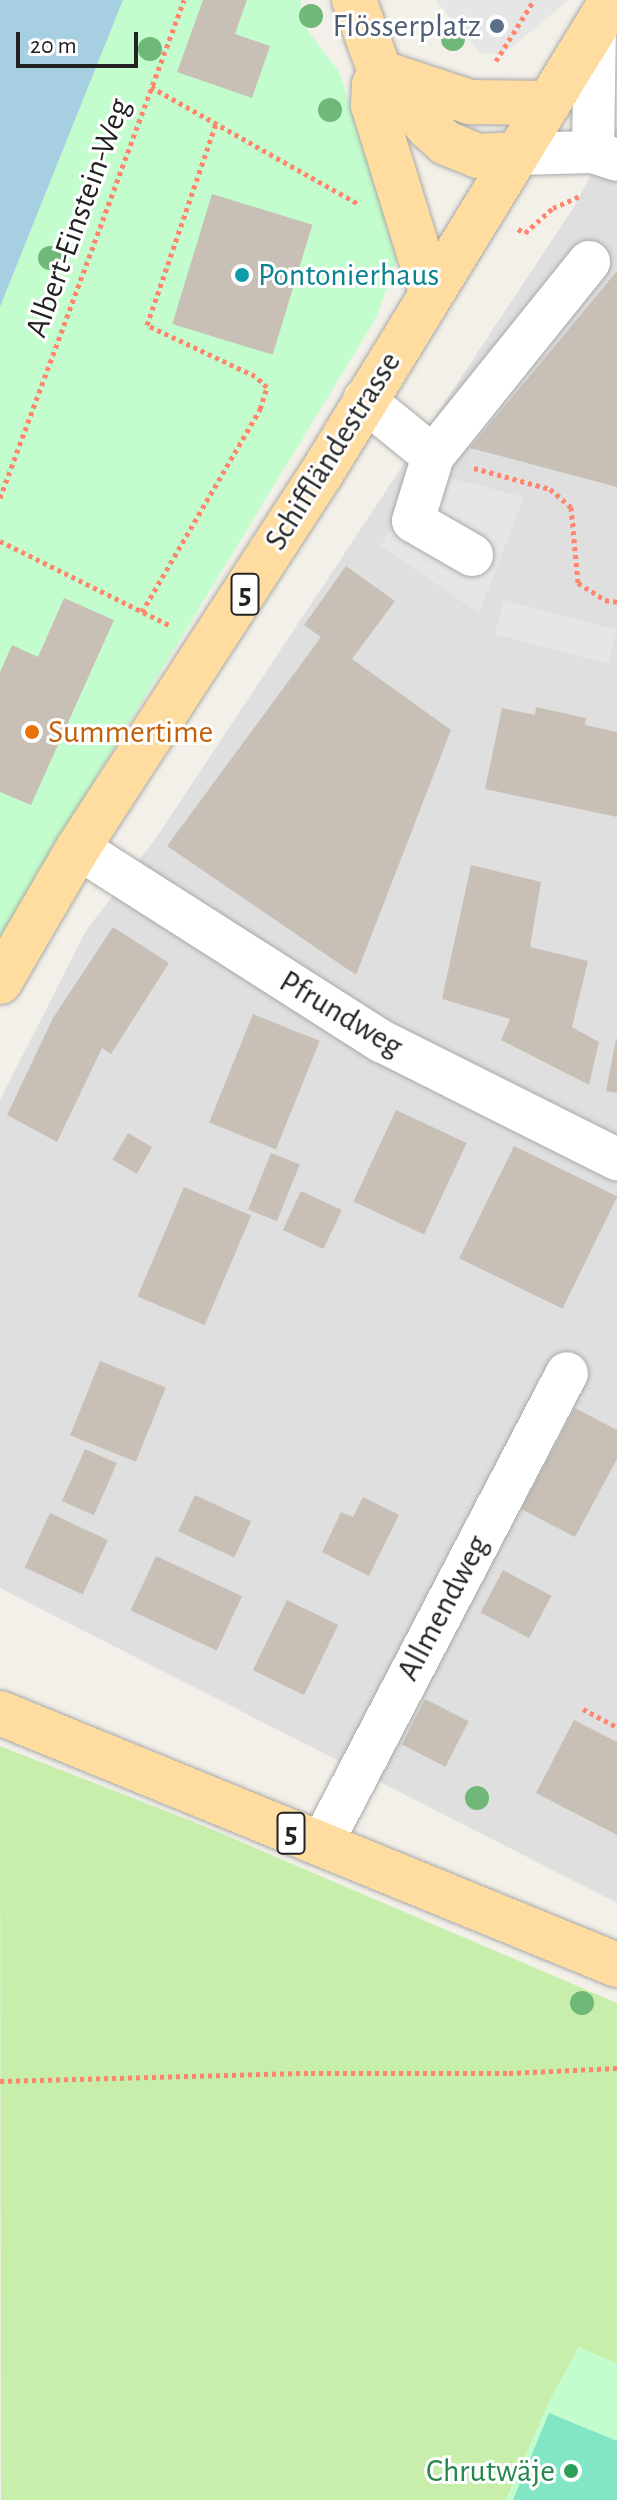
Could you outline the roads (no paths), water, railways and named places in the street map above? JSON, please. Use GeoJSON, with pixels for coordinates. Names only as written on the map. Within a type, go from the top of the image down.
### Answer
{"type":"FeatureCollection","features":[{"type":"Feature","properties":{"kind":"main road"},"geometry":{"type":"LineString","coordinates":[[354,0],[380,72],[446,143],[478,156],[517,154]]}},
{"type":"Feature","properties":{"kind":"main road","name":"Schiffländestrasse"},"geometry":{"type":"LineString","coordinates":[[0,982],[78,848],[214,641],[604,13]]}},
{"type":"Feature","properties":{"kind":"main road"},"geometry":{"type":"LineString","coordinates":[[380,72],[470,102],[549,103]]}},
{"type":"Feature","properties":{"kind":"main road"},"geometry":{"type":"LineString","coordinates":[[380,72],[374,85],[373,105],[431,292]]}},
{"type":"Feature","properties":{"kind":"main road","name":"5"},"geometry":{"type":"LineString","coordinates":[[0,1713],[617,1965]]}},
{"type":"Feature","properties":{"kind":"street"},"geometry":{"type":"LineString","coordinates":[[517,154],[605,156],[604,13]]}},
{"type":"Feature","properties":{"kind":"street"},"geometry":{"type":"LineString","coordinates":[[472,555],[413,521],[433,456],[589,262]]}},
{"type":"Feature","properties":{"kind":"street"},"geometry":{"type":"LineString","coordinates":[[364,400],[433,456]]}},
{"type":"Feature","properties":{"kind":"street","name":"Pfrundweg"},"geometry":{"type":"LineString","coordinates":[[78,848],[383,1042],[617,1159]]}},
{"type":"Feature","properties":{"kind":"street","name":"Allmendweg"},"geometry":{"type":"LineString","coordinates":[[321,1845],[567,1373]]}},
{"type":"Feature","properties":{"kind":"water"},"geometry":{"type":"Polygon","coordinates":[[[0,0],[123,0],[0,307],[0,0]]]}},
{"type":"Feature","properties":{"kind":"place","name":"Flösserplatz"},"geometry":{"type":"Point","coordinates":[497,26]}},
{"type":"Feature","properties":{"kind":"place","name":"Pontonierhaus"},"geometry":{"type":"Point","coordinates":[242,275]}},
{"type":"Feature","properties":{"kind":"place","name":"Summertime"},"geometry":{"type":"Point","coordinates":[32,732]}},
{"type":"Feature","properties":{"kind":"place","name":"Chrutwäje"},"geometry":{"type":"Point","coordinates":[571,2471]}}]}
